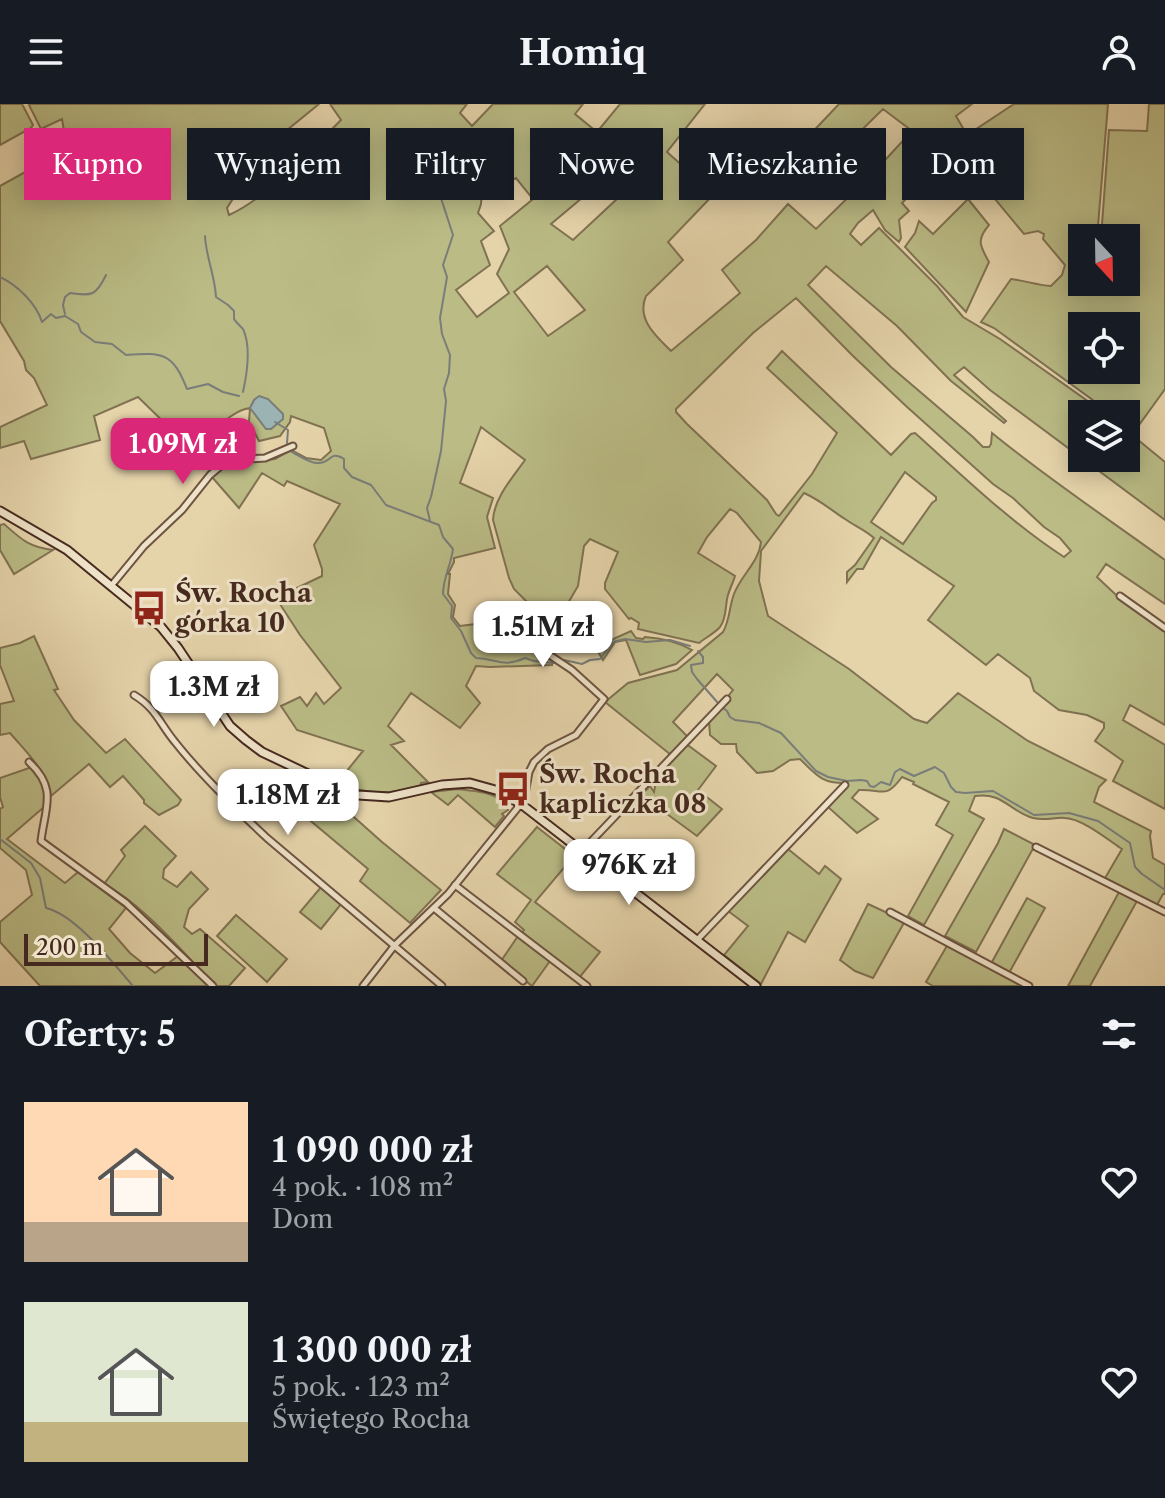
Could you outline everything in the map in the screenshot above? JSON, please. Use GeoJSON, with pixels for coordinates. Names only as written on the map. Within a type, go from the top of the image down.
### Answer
{"type":"FeatureCollection","features":[{"type":"Feature","properties":{"kind":"street"},"geometry":{"type":"LineString","coordinates":[[111,586],[144,546],[227,461],[265,458],[293,446]]}},
{"type":"Feature","properties":{"kind":"street"},"geometry":{"type":"LineString","coordinates":[[0,511],[64,549],[150,618],[170,637],[230,726],[262,752],[358,795],[389,797],[442,785],[470,783],[499,791],[521,804],[756,986]]}},
{"type":"Feature","properties":{"kind":"street"},"geometry":{"type":"LineString","coordinates":[[1120,596],[1165,628]]}},
{"type":"Feature","properties":{"kind":"street"},"geometry":{"type":"LineString","coordinates":[[363,986],[395,945],[455,885],[521,804],[534,762],[548,749],[576,735],[604,699],[572,670],[548,654],[532,613]]}},
{"type":"Feature","properties":{"kind":"street"},"geometry":{"type":"LineString","coordinates":[[134,695],[155,711],[174,741],[267,838],[442,986]]}},
{"type":"Feature","properties":{"kind":"street"},"geometry":{"type":"LineString","coordinates":[[582,851],[727,699]]}},
{"type":"Feature","properties":{"kind":"street"},"geometry":{"type":"LineString","coordinates":[[29,762],[47,786],[49,795],[41,841],[126,903],[213,986]]}},
{"type":"Feature","properties":{"kind":"street"},"geometry":{"type":"LineString","coordinates":[[697,940],[845,785]]}},
{"type":"Feature","properties":{"kind":"street"},"geometry":{"type":"LineString","coordinates":[[1036,847],[1165,912]]}},
{"type":"Feature","properties":{"kind":"street"},"geometry":{"type":"LineString","coordinates":[[455,885],[587,986]]}},
{"type":"Feature","properties":{"kind":"street"},"geometry":{"type":"LineString","coordinates":[[434,908],[523,981]]}},
{"type":"Feature","properties":{"kind":"street"},"geometry":{"type":"LineString","coordinates":[[890,912],[1029,986]]}},
{"type":"Feature","properties":{"kind":"green space"},"geometry":{"type":"Polygon","coordinates":[[[0,104],[22,104],[33,125],[0,145],[0,104]]]}},
{"type":"Feature","properties":{"kind":"green space"},"geometry":{"type":"Polygon","coordinates":[[[30,104],[319,104],[289,128],[187,128],[187,200],[232,200],[227,208],[229,215],[254,200],[370,200],[370,128],[333,128],[341,120],[330,104],[467,104],[460,113],[472,126],[493,104],[583,104],[575,114],[592,128],[530,128],[530,195],[514,179],[514,128],[386,128],[386,200],[481,200],[478,213],[494,231],[481,241],[490,265],[456,290],[477,317],[509,293],[497,274],[509,249],[500,226],[532,200],[580,200],[551,224],[573,240],[616,200],[663,200],[663,128],[600,128],[620,104],[705,104],[686,128],[679,128],[679,137],[667,152],[679,163],[679,200],[708,200],[668,242],[683,260],[646,296],[644,304],[649,326],[671,351],[740,293],[722,270],[756,240],[788,204],[816,229],[846,200],[886,200],[886,159],[902,142],[902,200],[905,200],[902,203],[909,211],[899,220],[899,242],[885,230],[873,210],[850,234],[861,245],[879,228],[963,317],[1000,339],[1086,400],[1068,400],[1068,448],[964,367],[954,375],[1006,421],[1004,423],[951,381],[897,326],[826,266],[808,285],[891,367],[983,447],[991,444],[992,433],[1165,560],[1165,604],[1106,564],[1097,577],[1165,632],[1165,725],[1130,705],[1123,720],[1165,745],[1165,809],[1113,781],[1123,761],[1095,741],[1104,723],[1087,715],[1059,710],[1034,691],[1030,678],[998,654],[986,665],[928,620],[954,586],[881,537],[863,569],[857,569],[847,582],[847,572],[874,538],[804,493],[761,551],[759,581],[768,616],[849,669],[914,719],[927,723],[958,693],[1028,741],[1106,780],[1099,787],[1094,802],[1151,831],[1153,858],[1165,865],[1165,894],[1157,905],[1105,878],[1122,849],[1087,826],[1072,819],[1033,818],[999,799],[975,796],[969,811],[984,819],[924,925],[908,916],[953,835],[936,825],[949,802],[902,777],[887,791],[859,790],[852,798],[878,819],[857,833],[828,807],[847,783],[821,778],[800,759],[790,760],[773,771],[757,773],[737,752],[736,744],[721,744],[710,735],[709,721],[730,701],[729,695],[733,690],[717,674],[673,722],[688,737],[671,755],[605,702],[628,683],[677,670],[723,632],[734,594],[757,556],[761,542],[730,509],[707,537],[698,553],[735,576],[720,627],[699,643],[638,629],[639,623],[629,619],[605,589],[618,552],[590,539],[584,546],[578,586],[564,610],[534,609],[514,589],[493,520],[500,496],[525,460],[481,427],[460,483],[493,498],[487,517],[495,548],[454,558],[448,574],[448,594],[455,605],[453,617],[460,626],[533,623],[552,659],[552,665],[476,666],[466,686],[480,703],[460,728],[411,693],[388,726],[404,741],[391,745],[428,782],[388,792],[359,790],[337,783],[363,751],[297,730],[281,706],[300,697],[307,706],[316,693],[324,704],[341,688],[276,598],[322,576],[314,545],[340,504],[287,481],[284,486],[262,473],[239,508],[212,477],[229,463],[275,459],[291,450],[306,458],[321,460],[331,451],[324,428],[291,416],[280,436],[259,441],[249,422],[250,408],[245,409],[230,416],[214,431],[232,457],[213,468],[206,455],[179,431],[175,433],[138,397],[94,416],[100,440],[31,459],[24,441],[0,448],[0,427],[47,405],[0,321],[0,186],[24,173],[24,200],[171,200],[171,128],[64,128],[62,119],[40,128],[30,104]],[[547,266],[514,292],[548,336],[585,310],[547,266]],[[796,298],[753,333],[676,412],[767,500],[776,514],[779,516],[812,474],[837,433],[767,368],[782,351],[891,455],[915,433],[1025,529],[1064,557],[1071,551],[1060,538],[993,484],[906,406],[796,298]],[[905,472],[871,522],[903,544],[936,497],[905,472]]]}},
{"type":"Feature","properties":{"kind":"green space"},"geometry":{"type":"Polygon","coordinates":[[[839,104],[972,104],[956,116],[963,128],[908,128],[883,109],[864,128],[816,128],[839,104]]]}},
{"type":"Feature","properties":{"kind":"green space"},"geometry":{"type":"Polygon","coordinates":[[[1014,104],[1108,104],[1098,224],[1068,224],[1068,296],[1140,296],[1140,224],[1102,224],[1109,130],[1147,131],[1149,104],[1165,104],[1165,389],[1140,424],[1140,400],[1093,400],[1071,384],[1140,384],[1140,312],[1068,312],[1068,382],[994,328],[981,322],[1011,279],[1051,286],[1062,275],[1065,265],[1043,239],[1044,234],[1038,231],[1024,234],[996,200],[1024,200],[1024,128],[978,128],[1014,104]]]}},
{"type":"Feature","properties":{"kind":"green space"},"geometry":{"type":"Polygon","coordinates":[[[967,200],[989,225],[981,243],[989,262],[966,312],[905,247],[919,221],[933,234],[967,200]]]}},
{"type":"Feature","properties":{"kind":"green space"},"geometry":{"type":"Polygon","coordinates":[[[1140,441],[1165,462],[1165,520],[1100,472],[1140,472],[1140,441]]]}},
{"type":"Feature","properties":{"kind":"green space"},"geometry":{"type":"Polygon","coordinates":[[[4,524],[26,542],[53,550],[14,574],[0,550],[0,525],[4,524]]]}},
{"type":"Feature","properties":{"kind":"green space"},"geometry":{"type":"Polygon","coordinates":[[[593,623],[609,641],[631,631],[636,638],[664,639],[692,650],[676,664],[640,675],[626,640],[615,642],[603,660],[584,628],[593,623]]]}},
{"type":"Feature","properties":{"kind":"green space"},"geometry":{"type":"Polygon","coordinates":[[[34,636],[58,689],[54,690],[74,720],[106,753],[125,739],[181,800],[178,805],[159,815],[144,803],[123,776],[110,787],[89,764],[51,796],[45,778],[29,755],[10,733],[0,735],[0,704],[14,701],[0,665],[0,648],[34,636]]]}},
{"type":"Feature","properties":{"kind":"green space"},"geometry":{"type":"Polygon","coordinates":[[[685,746],[716,766],[698,790],[722,809],[697,836],[641,795],[650,786],[654,792],[653,781],[685,746]]]}},
{"type":"Feature","properties":{"kind":"green space"},"geometry":{"type":"Polygon","coordinates":[[[33,768],[46,788],[44,807],[7,839],[65,883],[78,872],[126,908],[109,929],[130,953],[155,973],[178,956],[209,986],[40,986],[0,942],[0,922],[32,895],[26,870],[0,848],[0,809],[3,807],[0,778],[33,768]]]}},
{"type":"Feature","properties":{"kind":"green space"},"geometry":{"type":"Polygon","coordinates":[[[458,789],[491,795],[508,805],[508,810],[495,827],[458,795],[448,805],[431,792],[458,789]]]}},
{"type":"Feature","properties":{"kind":"green space"},"geometry":{"type":"Polygon","coordinates":[[[295,791],[320,810],[334,792],[340,797],[337,802],[441,890],[410,923],[360,881],[368,869],[287,801],[295,791]]]}},
{"type":"Feature","properties":{"kind":"green space"},"geometry":{"type":"Polygon","coordinates":[[[145,826],[176,856],[164,869],[163,878],[177,887],[191,872],[208,889],[189,909],[184,927],[192,934],[200,929],[245,968],[229,986],[216,986],[149,917],[104,884],[125,856],[121,850],[145,826]]]}},
{"type":"Feature","properties":{"kind":"green space"},"geometry":{"type":"Polygon","coordinates":[[[537,827],[574,856],[535,902],[600,952],[579,978],[522,933],[524,930],[515,922],[531,900],[497,874],[537,827]]]}},
{"type":"Feature","properties":{"kind":"green space"},"geometry":{"type":"Polygon","coordinates":[[[1004,829],[1035,845],[976,952],[945,936],[1004,829]]]}},
{"type":"Feature","properties":{"kind":"green space"},"geometry":{"type":"Polygon","coordinates":[[[788,849],[819,874],[825,866],[841,879],[805,942],[788,932],[761,984],[724,955],[748,926],[728,911],[788,849]]]}},
{"type":"Feature","properties":{"kind":"green space"},"geometry":{"type":"Polygon","coordinates":[[[322,886],[342,903],[321,929],[300,912],[322,886]]]}},
{"type":"Feature","properties":{"kind":"green space"},"geometry":{"type":"Polygon","coordinates":[[[1119,892],[1137,901],[1090,986],[1068,986],[1119,892]]]}},
{"type":"Feature","properties":{"kind":"green space"},"geometry":{"type":"Polygon","coordinates":[[[1027,898],[1045,908],[1009,973],[992,962],[1027,898]]]}},
{"type":"Feature","properties":{"kind":"green space"},"geometry":{"type":"Polygon","coordinates":[[[868,904],[905,921],[873,978],[855,971],[840,960],[868,904]]]}},
{"type":"Feature","properties":{"kind":"green space"},"geometry":{"type":"Polygon","coordinates":[[[236,915],[287,959],[267,982],[217,936],[236,915]]]}},
{"type":"Feature","properties":{"kind":"green space"},"geometry":{"type":"Polygon","coordinates":[[[518,936],[550,961],[532,986],[501,961],[518,936]]]}},
{"type":"Feature","properties":{"kind":"green space"},"geometry":{"type":"Polygon","coordinates":[[[948,944],[1024,986],[933,986],[926,982],[948,944]]]}},
{"type":"Feature","properties":{"kind":"water"},"geometry":{"type":"Polygon","coordinates":[[[259,396],[268,399],[283,414],[283,419],[271,429],[266,429],[250,408],[259,396]]]}},
{"type":"Feature","properties":{"kind":"waterway"},"geometry":{"type":"LineString","coordinates":[[430,521],[427,508],[441,451],[446,401],[444,389],[450,355],[440,318],[447,277],[443,265],[453,235],[442,200]]}},
{"type":"Feature","properties":{"kind":"waterway"},"geometry":{"type":"LineString","coordinates":[[205,236],[216,297],[234,311],[234,319],[243,329],[247,343],[243,392]]}},
{"type":"Feature","properties":{"kind":"waterway"},"geometry":{"type":"LineString","coordinates":[[65,314],[65,297],[70,293],[92,293],[106,275]]}},
{"type":"Feature","properties":{"kind":"waterway"},"geometry":{"type":"LineString","coordinates":[[0,277],[26,296],[42,322],[51,314],[56,318],[65,316],[78,324],[81,332],[95,342],[112,344],[126,355],[165,357],[177,368],[187,389],[208,384],[239,396]]}},
{"type":"Feature","properties":{"kind":"waterway"},"geometry":{"type":"LineString","coordinates":[[275,422],[288,430],[287,443]]}},
{"type":"Feature","properties":{"kind":"waterway"},"geometry":{"type":"LineString","coordinates":[[292,452],[315,463],[333,456],[344,459],[344,468],[352,477],[371,485],[386,505],[439,525],[443,537],[453,549],[443,594],[452,606],[451,618],[476,658],[505,663],[525,658],[554,663]]}},
{"type":"Feature","properties":{"kind":"waterway"},"geometry":{"type":"LineString","coordinates":[[564,660],[582,664],[600,659],[613,642],[625,639],[646,642],[670,640],[690,646]]}},
{"type":"Feature","properties":{"kind":"waterway"},"geometry":{"type":"LineString","coordinates":[[698,651],[703,663],[691,665],[692,672],[718,703]]}},
{"type":"Feature","properties":{"kind":"waterway"},"geometry":{"type":"LineString","coordinates":[[723,708],[735,720],[759,723],[781,733],[816,771],[828,777],[867,781],[874,787],[881,782],[890,785],[895,772],[900,769],[914,776],[935,767],[944,773],[956,792],[993,791],[1034,815],[1069,813],[1098,821],[1130,843],[1135,867],[1165,890]]}},
{"type":"Feature","properties":{"kind":"waterway"},"geometry":{"type":"LineString","coordinates":[[0,839],[31,863],[40,878],[46,908],[58,912],[81,930],[133,986]]}},
{"type":"Feature","properties":{"kind":"place","name":"Św. Rocha górka 10"},"geometry":{"type":"Point","coordinates":[149,608]}},
{"type":"Feature","properties":{"kind":"place","name":"Św. Rocha kapliczka 08"},"geometry":{"type":"Point","coordinates":[513,789]}}]}
